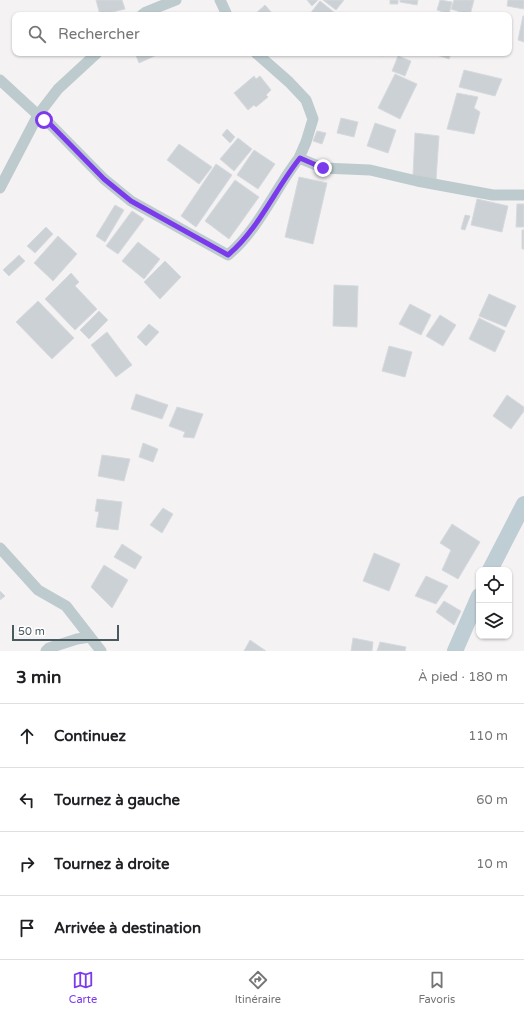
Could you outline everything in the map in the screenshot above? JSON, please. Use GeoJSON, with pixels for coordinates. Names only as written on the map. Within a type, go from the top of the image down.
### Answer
{"type":"FeatureCollection","features":[{"type":"Feature","properties":{"kind":"street"},"geometry":{"type":"LineString","coordinates":[[146,12],[176,0]]}},
{"type":"Feature","properties":{"kind":"street"},"geometry":{"type":"LineString","coordinates":[[220,0],[226,12]]}},
{"type":"Feature","properties":{"kind":"street"},"geometry":{"type":"LineString","coordinates":[[0,188],[38,115],[58,89],[94,56]]}},
{"type":"Feature","properties":{"kind":"street"},"geometry":{"type":"LineString","coordinates":[[0,80],[51,125],[104,179],[131,201],[228,255],[238,247],[262,215],[300,158],[313,119],[306,100],[289,82],[259,56]]}},
{"type":"Feature","properties":{"kind":"street"},"geometry":{"type":"LineString","coordinates":[[300,158],[323,168],[370,170],[417,181],[492,195],[524,195]]}},
{"type":"Feature","properties":{"kind":"street"},"geometry":{"type":"LineString","coordinates":[[491,567],[524,504]]}},
{"type":"Feature","properties":{"kind":"street"},"geometry":{"type":"LineString","coordinates":[[0,548],[38,590],[66,606],[101,651]]}},
{"type":"Feature","properties":{"kind":"street"},"geometry":{"type":"LineString","coordinates":[[455,651],[476,603]]}},
{"type":"Feature","properties":{"kind":"street"},"geometry":{"type":"LineString","coordinates":[[46,651],[49,648],[77,639],[90,637]]}},
{"type":"Feature","properties":{"kind":"building"},"geometry":{"type":"Polygon","coordinates":[[[96,0],[122,0],[125,9],[112,12],[99,12],[96,0]]]}},
{"type":"Feature","properties":{"kind":"building"},"geometry":{"type":"Polygon","coordinates":[[[307,0],[318,0],[312,6],[307,0]]]}},
{"type":"Feature","properties":{"kind":"building"},"geometry":{"type":"Polygon","coordinates":[[[323,0],[344,0],[336,10],[323,0]]]}},
{"type":"Feature","properties":{"kind":"building"},"geometry":{"type":"Polygon","coordinates":[[[390,0],[398,0],[398,4],[390,4],[390,0]]]}},
{"type":"Feature","properties":{"kind":"building"},"geometry":{"type":"Polygon","coordinates":[[[400,0],[418,0],[417,5],[400,2],[400,0]]]}},
{"type":"Feature","properties":{"kind":"building"},"geometry":{"type":"Polygon","coordinates":[[[440,0],[452,2],[450,12],[437,10],[440,0]]]}},
{"type":"Feature","properties":{"kind":"building"},"geometry":{"type":"Polygon","coordinates":[[[454,0],[474,0],[471,12],[460,12],[451,9],[454,0]]]}},
{"type":"Feature","properties":{"kind":"building"},"geometry":{"type":"Polygon","coordinates":[[[508,0],[524,0],[524,9],[507,6],[508,0]]]}},
{"type":"Feature","properties":{"kind":"building"},"geometry":{"type":"Polygon","coordinates":[[[320,1],[334,12],[311,12],[320,1]]]}},
{"type":"Feature","properties":{"kind":"building"},"geometry":{"type":"Polygon","coordinates":[[[265,5],[271,12],[257,12],[265,5]]]}},
{"type":"Feature","properties":{"kind":"building"},"geometry":{"type":"Polygon","coordinates":[[[524,16],[524,42],[518,40],[524,16]]]}},
{"type":"Feature","properties":{"kind":"building"},"geometry":{"type":"Polygon","coordinates":[[[136,56],[154,56],[139,63],[136,56]]]}},
{"type":"Feature","properties":{"kind":"building"},"geometry":{"type":"Polygon","coordinates":[[[398,56],[411,61],[405,76],[392,71],[398,56]]]}},
{"type":"Feature","properties":{"kind":"building"},"geometry":{"type":"Polygon","coordinates":[[[440,56],[450,56],[449,59],[440,56]]]}},
{"type":"Feature","properties":{"kind":"building"},"geometry":{"type":"Polygon","coordinates":[[[464,70],[502,79],[495,96],[459,87],[464,70]]]}},
{"type":"Feature","properties":{"kind":"building"},"geometry":{"type":"Polygon","coordinates":[[[395,74],[417,84],[400,119],[378,108],[395,74]]]}},
{"type":"Feature","properties":{"kind":"building"},"geometry":{"type":"Polygon","coordinates":[[[254,76],[256,79],[260,76],[271,90],[266,95],[268,97],[256,107],[254,105],[248,110],[234,93],[254,76]]]}},
{"type":"Feature","properties":{"kind":"building"},"geometry":{"type":"Polygon","coordinates":[[[457,93],[478,97],[474,108],[480,112],[474,134],[447,129],[457,93]]]}},
{"type":"Feature","properties":{"kind":"building"},"geometry":{"type":"Polygon","coordinates":[[[341,118],[358,122],[354,137],[337,133],[341,118]]]}},
{"type":"Feature","properties":{"kind":"building"},"geometry":{"type":"Polygon","coordinates":[[[375,123],[396,130],[388,153],[367,146],[375,123]]]}},
{"type":"Feature","properties":{"kind":"building"},"geometry":{"type":"Polygon","coordinates":[[[227,129],[235,137],[230,143],[222,135],[227,129]]]}},
{"type":"Feature","properties":{"kind":"building"},"geometry":{"type":"Polygon","coordinates":[[[317,131],[326,133],[322,144],[313,141],[317,131]]]}},
{"type":"Feature","properties":{"kind":"building"},"geometry":{"type":"Polygon","coordinates":[[[415,133],[439,136],[436,180],[413,175],[415,133]]]}},
{"type":"Feature","properties":{"kind":"building"},"geometry":{"type":"Polygon","coordinates":[[[238,138],[252,149],[234,171],[220,159],[238,138]]]}},
{"type":"Feature","properties":{"kind":"building"},"geometry":{"type":"Polygon","coordinates":[[[179,144],[212,167],[199,184],[167,160],[179,144]]]}},
{"type":"Feature","properties":{"kind":"building"},"geometry":{"type":"Polygon","coordinates":[[[254,150],[275,164],[258,189],[237,175],[254,150]]]}},
{"type":"Feature","properties":{"kind":"building"},"geometry":{"type":"Polygon","coordinates":[[[216,164],[232,175],[196,227],[181,216],[216,164]]]}},
{"type":"Feature","properties":{"kind":"building"},"geometry":{"type":"Polygon","coordinates":[[[299,177],[327,183],[313,244],[285,237],[299,177]]]}},
{"type":"Feature","properties":{"kind":"building"},"geometry":{"type":"Polygon","coordinates":[[[235,180],[259,197],[229,239],[205,221],[235,180]]]}},
{"type":"Feature","properties":{"kind":"building"},"geometry":{"type":"Polygon","coordinates":[[[477,199],[508,206],[502,232],[471,225],[477,199]]]}},
{"type":"Feature","properties":{"kind":"building"},"geometry":{"type":"Polygon","coordinates":[[[517,204],[524,204],[524,227],[516,227],[517,204]]]}},
{"type":"Feature","properties":{"kind":"building"},"geometry":{"type":"Polygon","coordinates":[[[115,205],[124,210],[105,242],[96,236],[115,205]]]}},
{"type":"Feature","properties":{"kind":"building"},"geometry":{"type":"Polygon","coordinates":[[[132,211],[144,219],[118,254],[106,246],[132,211]]]}},
{"type":"Feature","properties":{"kind":"building"},"geometry":{"type":"Polygon","coordinates":[[[465,215],[470,216],[465,230],[461,229],[465,215]]]}},
{"type":"Feature","properties":{"kind":"building"},"geometry":{"type":"Polygon","coordinates":[[[46,227],[53,234],[35,253],[27,246],[46,227]]]}},
{"type":"Feature","properties":{"kind":"building"},"geometry":{"type":"Polygon","coordinates":[[[522,230],[524,230],[524,249],[522,249],[522,230]]]}},
{"type":"Feature","properties":{"kind":"building"},"geometry":{"type":"Polygon","coordinates":[[[58,236],[77,254],[53,281],[34,263],[58,236]]]}},
{"type":"Feature","properties":{"kind":"building"},"geometry":{"type":"Polygon","coordinates":[[[138,242],[160,259],[144,279],[122,261],[138,242]]]}},
{"type":"Feature","properties":{"kind":"building"},"geometry":{"type":"Polygon","coordinates":[[[19,255],[25,261],[9,276],[3,270],[19,255]]]}},
{"type":"Feature","properties":{"kind":"building"},"geometry":{"type":"Polygon","coordinates":[[[165,261],[181,277],[160,299],[144,282],[165,261]]]}},
{"type":"Feature","properties":{"kind":"building"},"geometry":{"type":"Polygon","coordinates":[[[71,273],[79,282],[75,286],[97,309],[75,330],[45,299],[71,273]]]}},
{"type":"Feature","properties":{"kind":"building"},"geometry":{"type":"Polygon","coordinates":[[[334,285],[358,286],[357,327],[333,326],[334,285]]]}},
{"type":"Feature","properties":{"kind":"building"},"geometry":{"type":"Polygon","coordinates":[[[489,294],[516,306],[506,327],[479,316],[489,294]]]}},
{"type":"Feature","properties":{"kind":"building"},"geometry":{"type":"Polygon","coordinates":[[[38,301],[74,338],[52,359],[16,322],[38,301]]]}},
{"type":"Feature","properties":{"kind":"building"},"geometry":{"type":"Polygon","coordinates":[[[410,304],[431,315],[421,335],[399,324],[410,304]]]}},
{"type":"Feature","properties":{"kind":"building"},"geometry":{"type":"Polygon","coordinates":[[[99,311],[108,320],[89,339],[80,330],[99,311]]]}},
{"type":"Feature","properties":{"kind":"building"},"geometry":{"type":"Polygon","coordinates":[[[440,315],[456,325],[443,346],[426,336],[440,315]]]}},
{"type":"Feature","properties":{"kind":"building"},"geometry":{"type":"Polygon","coordinates":[[[479,318],[505,331],[495,352],[469,339],[479,318]]]}},
{"type":"Feature","properties":{"kind":"building"},"geometry":{"type":"Polygon","coordinates":[[[149,324],[159,332],[146,346],[137,337],[149,324]]]}},
{"type":"Feature","properties":{"kind":"building"},"geometry":{"type":"Polygon","coordinates":[[[107,332],[132,365],[116,377],[91,345],[107,332]]]}},
{"type":"Feature","properties":{"kind":"building"},"geometry":{"type":"Polygon","coordinates":[[[389,346],[412,352],[405,377],[382,371],[389,346]]]}},
{"type":"Feature","properties":{"kind":"building"},"geometry":{"type":"Polygon","coordinates":[[[136,394],[168,405],[162,419],[131,409],[136,394]]]}},
{"type":"Feature","properties":{"kind":"building"},"geometry":{"type":"Polygon","coordinates":[[[507,395],[524,407],[524,411],[511,429],[493,416],[507,395]]]}},
{"type":"Feature","properties":{"kind":"building"},"geometry":{"type":"Polygon","coordinates":[[[177,407],[203,414],[194,438],[183,437],[185,432],[169,426],[177,407]]]}},
{"type":"Feature","properties":{"kind":"building"},"geometry":{"type":"Polygon","coordinates":[[[143,443],[158,449],[153,462],[139,457],[143,443]]]}},
{"type":"Feature","properties":{"kind":"building"},"geometry":{"type":"Polygon","coordinates":[[[102,455],[130,459],[124,481],[98,476],[102,455]]]}},
{"type":"Feature","properties":{"kind":"building"},"geometry":{"type":"Polygon","coordinates":[[[97,499],[122,502],[118,530],[96,527],[99,512],[95,511],[97,499]]]}},
{"type":"Feature","properties":{"kind":"building"},"geometry":{"type":"Polygon","coordinates":[[[163,508],[173,514],[162,533],[150,525],[163,508]]]}},
{"type":"Feature","properties":{"kind":"building"},"geometry":{"type":"Polygon","coordinates":[[[452,524],[480,542],[458,579],[442,570],[451,550],[440,543],[452,524]]]}},
{"type":"Feature","properties":{"kind":"building"},"geometry":{"type":"Polygon","coordinates":[[[122,544],[142,557],[135,569],[114,557],[122,544]]]}},
{"type":"Feature","properties":{"kind":"building"},"geometry":{"type":"Polygon","coordinates":[[[374,553],[400,564],[389,591],[363,581],[374,553]]]}},
{"type":"Feature","properties":{"kind":"building"},"geometry":{"type":"Polygon","coordinates":[[[104,565],[128,580],[112,608],[91,587],[104,565]]]}},
{"type":"Feature","properties":{"kind":"building"},"geometry":{"type":"Polygon","coordinates":[[[426,576],[448,586],[436,604],[415,596],[426,576]]]}},
{"type":"Feature","properties":{"kind":"building"},"geometry":{"type":"Polygon","coordinates":[[[0,591],[5,596],[0,600],[0,591]]]}},
{"type":"Feature","properties":{"kind":"building"},"geometry":{"type":"Polygon","coordinates":[[[444,601],[461,611],[454,625],[436,612],[444,601]]]}},
{"type":"Feature","properties":{"kind":"building"},"geometry":{"type":"Polygon","coordinates":[[[353,638],[373,642],[372,651],[351,651],[353,638]]]}},
{"type":"Feature","properties":{"kind":"building"},"geometry":{"type":"Polygon","coordinates":[[[250,640],[266,651],[244,651],[250,640]]]}},
{"type":"Feature","properties":{"kind":"building"},"geometry":{"type":"Polygon","coordinates":[[[380,642],[406,647],[405,651],[377,651],[380,642]]]}},
{"type":"Feature","properties":{"kind":"route"},"geometry":{"type":"LineString","coordinates":[[44,120],[51,125],[104,179],[131,201],[228,255],[238,247],[262,215],[293,166],[300,158],[323,168]]}}]}
